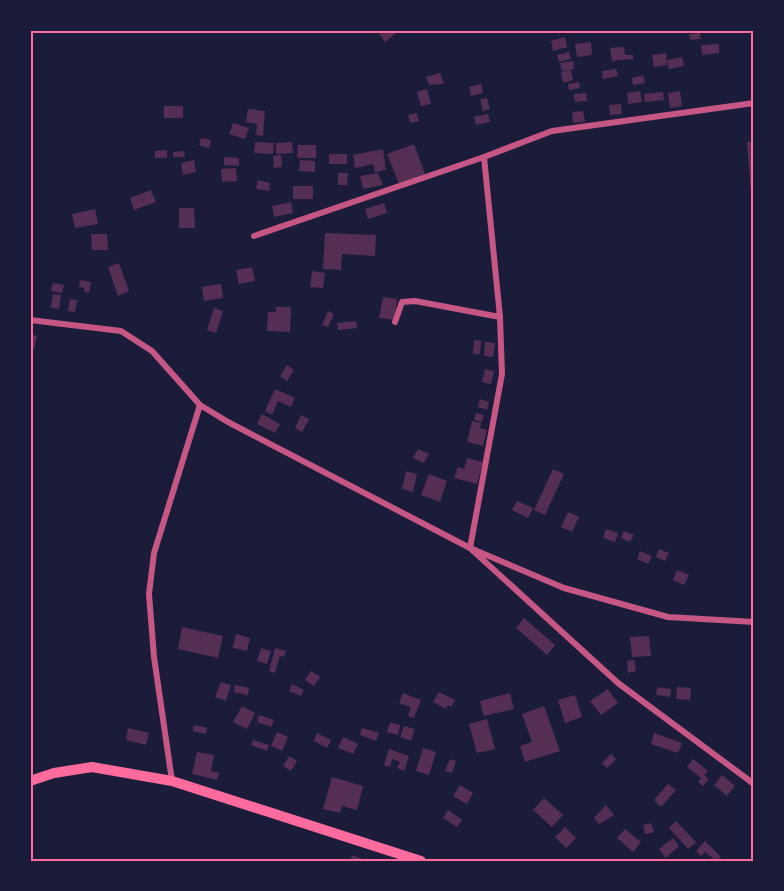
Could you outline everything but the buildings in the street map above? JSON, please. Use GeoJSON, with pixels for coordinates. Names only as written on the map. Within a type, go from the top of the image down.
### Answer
{"type":"FeatureCollection","features":[{"type":"Feature","properties":{"kind":"main road"},"geometry":{"type":"LineString","coordinates":[[30,781],[54,773],[92,766],[172,781],[421,861]]}},
{"type":"Feature","properties":{"kind":"street"},"geometry":{"type":"LineString","coordinates":[[254,236],[484,158],[552,131],[754,104]]}},
{"type":"Feature","properties":{"kind":"street"},"geometry":{"type":"LineString","coordinates":[[470,548],[502,374],[500,317],[484,158]]}},
{"type":"Feature","properties":{"kind":"street"},"geometry":{"type":"LineString","coordinates":[[395,322],[402,302],[415,301],[500,317]]}},
{"type":"Feature","properties":{"kind":"street"},"geometry":{"type":"LineString","coordinates":[[30,320],[121,331],[152,351],[200,405],[470,548],[564,588],[669,617],[754,622]]}},
{"type":"Feature","properties":{"kind":"street"},"geometry":{"type":"LineString","coordinates":[[172,781],[154,657],[149,594],[154,553],[200,405]]}},
{"type":"Feature","properties":{"kind":"street"},"geometry":{"type":"LineString","coordinates":[[470,548],[618,683],[754,784]]}}]}
